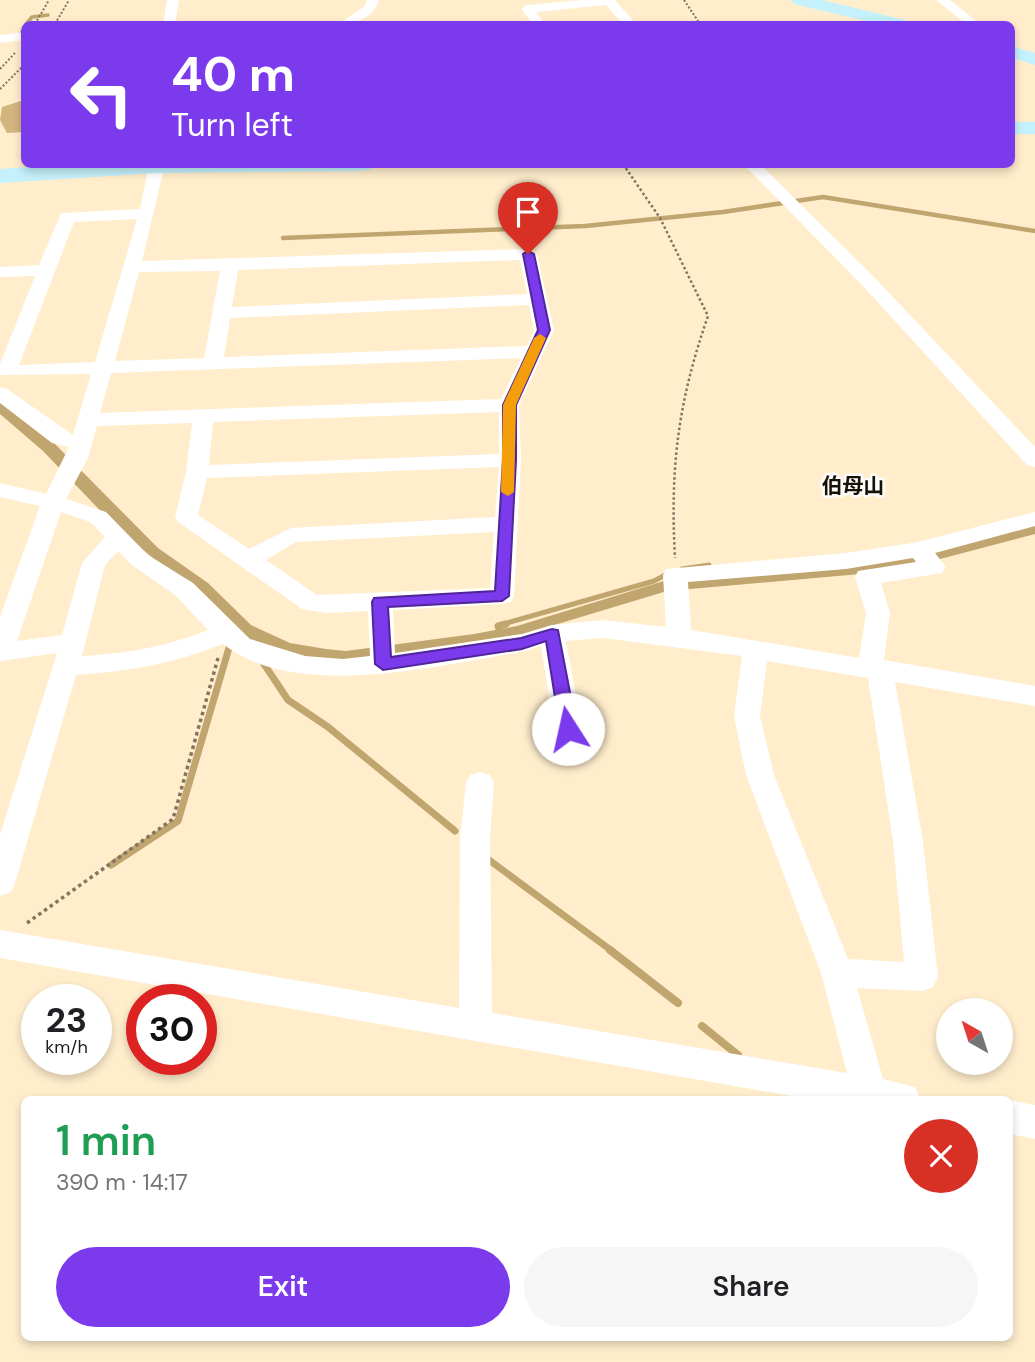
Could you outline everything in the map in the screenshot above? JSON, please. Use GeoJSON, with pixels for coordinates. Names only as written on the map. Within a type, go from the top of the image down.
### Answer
{"type":"FeatureCollection","features":[{"type":"Feature","properties":{"kind":"main road"},"geometry":{"type":"LineString","coordinates":[[800,0],[887,21]]}},
{"type":"Feature","properties":{"kind":"main road"},"geometry":{"type":"LineString","coordinates":[[821,0],[903,21]]}},
{"type":"Feature","properties":{"kind":"main road"},"geometry":{"type":"LineString","coordinates":[[1015,53],[1035,59]]}},
{"type":"Feature","properties":{"kind":"main road"},"geometry":{"type":"LineString","coordinates":[[1015,59],[1035,65]]}},
{"type":"Feature","properties":{"kind":"main road"},"geometry":{"type":"LineString","coordinates":[[1015,128],[1035,128]]}},
{"type":"Feature","properties":{"kind":"main road"},"geometry":{"type":"LineString","coordinates":[[0,176],[114,168]]}},
{"type":"Feature","properties":{"kind":"street"},"geometry":{"type":"LineString","coordinates":[[170,21],[173,0]]}},
{"type":"Feature","properties":{"kind":"street"},"geometry":{"type":"LineString","coordinates":[[349,21],[370,9],[373,0]]}},
{"type":"Feature","properties":{"kind":"street"},"geometry":{"type":"LineString","coordinates":[[942,0],[970,21]]}},
{"type":"Feature","properties":{"kind":"street"},"geometry":{"type":"LineString","coordinates":[[537,21],[527,9],[572,10],[608,1],[627,21]]}},
{"type":"Feature","properties":{"kind":"street"},"geometry":{"type":"LineString","coordinates":[[0,39],[21,42]]}},
{"type":"Feature","properties":{"kind":"street"},"geometry":{"type":"LineString","coordinates":[[156,168],[147,214],[77,458],[53,502],[1,652],[69,654],[119,663],[170,654],[227,634]]}},
{"type":"Feature","properties":{"kind":"street"},"geometry":{"type":"LineString","coordinates":[[755,168],[867,280],[1035,460]]}},
{"type":"Feature","properties":{"kind":"street"},"geometry":{"type":"LineString","coordinates":[[147,214],[66,217],[7,371],[533,352]]}},
{"type":"Feature","properties":{"kind":"street"},"geometry":{"type":"LineString","coordinates":[[132,267],[528,254],[544,330],[509,405],[510,460],[502,596],[328,605],[311,603],[186,517],[197,472],[203,415]]}},
{"type":"Feature","properties":{"kind":"street"},"geometry":{"type":"LineString","coordinates":[[213,363],[230,265]]}},
{"type":"Feature","properties":{"kind":"street"},"geometry":{"type":"LineString","coordinates":[[0,272],[47,270]]}},
{"type":"Feature","properties":{"kind":"street"},"geometry":{"type":"LineString","coordinates":[[222,313],[538,299]]}},
{"type":"Feature","properties":{"kind":"street"},"geometry":{"type":"LineString","coordinates":[[0,393],[60,438],[81,444]]}},
{"type":"Feature","properties":{"kind":"street"},"geometry":{"type":"LineString","coordinates":[[89,420],[509,405]]}},
{"type":"Feature","properties":{"kind":"street"},"geometry":{"type":"LineString","coordinates":[[197,472],[510,460]]}},
{"type":"Feature","properties":{"kind":"street"},"geometry":{"type":"LineString","coordinates":[[0,490],[53,502],[98,517],[120,536],[141,560],[184,589],[227,634],[256,652],[305,665],[343,668],[383,664],[522,643],[552,634],[603,629],[679,637],[1035,696]]}},
{"type":"Feature","properties":{"kind":"street"},"geometry":{"type":"LineString","coordinates":[[679,637],[675,575],[923,556],[1035,519]]}},
{"type":"Feature","properties":{"kind":"street"},"geometry":{"type":"LineString","coordinates":[[249,560],[291,535],[506,524]]}},
{"type":"Feature","properties":{"kind":"street"},"geometry":{"type":"LineString","coordinates":[[0,883],[94,563],[120,536]]}},
{"type":"Feature","properties":{"kind":"street"},"geometry":{"type":"LineString","coordinates":[[837,973],[922,977],[908,841],[875,668],[878,613],[867,577],[934,567],[923,556]]}},
{"type":"Feature","properties":{"kind":"street"},"geometry":{"type":"LineString","coordinates":[[380,602],[383,664]]}},
{"type":"Feature","properties":{"kind":"street"},"geometry":{"type":"LineString","coordinates":[[552,634],[568,729]]}},
{"type":"Feature","properties":{"kind":"street"},"geometry":{"type":"LineString","coordinates":[[756,650],[747,716],[760,775],[837,973],[870,1093]]}},
{"type":"Feature","properties":{"kind":"street"},"geometry":{"type":"LineString","coordinates":[[476,1025],[475,838],[480,783]]}},
{"type":"Feature","properties":{"kind":"street"},"geometry":{"type":"LineString","coordinates":[[12,947],[886,1096]]}},
{"type":"Feature","properties":{"kind":"street"},"geometry":{"type":"LineString","coordinates":[[1013,1118],[1035,1122]]}},
{"type":"Feature","properties":{"kind":"path"},"geometry":{"type":"LineString","coordinates":[[37,21],[49,0]]}},
{"type":"Feature","properties":{"kind":"path"},"geometry":{"type":"LineString","coordinates":[[57,21],[69,0]]}},
{"type":"Feature","properties":{"kind":"path"},"geometry":{"type":"LineString","coordinates":[[684,0],[698,21]]}},
{"type":"Feature","properties":{"kind":"path"},"geometry":{"type":"LineString","coordinates":[[0,69],[21,44]]}},
{"type":"Feature","properties":{"kind":"path"},"geometry":{"type":"LineString","coordinates":[[0,89],[21,68]]}},
{"type":"Feature","properties":{"kind":"path"},"geometry":{"type":"LineString","coordinates":[[625,168],[660,218],[709,316],[696,354],[675,441],[672,489],[675,575]]}},
{"type":"Feature","properties":{"kind":"path"},"geometry":{"type":"LineString","coordinates":[[12,947],[173,819],[227,634]]}},
{"type":"Feature","properties":{"kind":"shaded area"},"geometry":{"type":"Polygon","coordinates":[[[21,101],[21,132],[7,133],[0,120],[2,107],[21,101]]]}},
{"type":"Feature","properties":{"kind":"shaded area"},"geometry":{"type":"Polygon","coordinates":[[[0,399],[47,436],[158,548],[208,583],[251,625],[290,643],[326,649],[346,651],[517,626],[664,581],[807,568],[1035,522],[1035,534],[925,563],[860,574],[667,591],[505,640],[364,662],[320,661],[252,642],[116,527],[43,451],[0,414],[0,399]]]}},
{"type":"Feature","properties":{"kind":"waterway"},"geometry":{"type":"LineString","coordinates":[[29,21],[32,17],[48,15]]}},
{"type":"Feature","properties":{"kind":"waterway"},"geometry":{"type":"LineString","coordinates":[[0,37],[21,34]]}},
{"type":"Feature","properties":{"kind":"waterway"},"geometry":{"type":"LineString","coordinates":[[283,238],[585,226],[723,212],[823,197],[1035,231]]}},
{"type":"Feature","properties":{"kind":"waterway"},"geometry":{"type":"LineString","coordinates":[[682,569],[709,565]]}},
{"type":"Feature","properties":{"kind":"waterway"},"geometry":{"type":"LineString","coordinates":[[500,625],[654,581],[671,572]]}},
{"type":"Feature","properties":{"kind":"waterway"},"geometry":{"type":"LineString","coordinates":[[501,634],[498,626],[506,624]]}},
{"type":"Feature","properties":{"kind":"waterway"},"geometry":{"type":"LineString","coordinates":[[111,865],[178,821],[231,641]]}},
{"type":"Feature","properties":{"kind":"waterway"},"geometry":{"type":"LineString","coordinates":[[264,664],[288,700],[328,727],[455,831]]}},
{"type":"Feature","properties":{"kind":"waterway"},"geometry":{"type":"LineString","coordinates":[[485,857],[612,951]]}},
{"type":"Feature","properties":{"kind":"waterway"},"geometry":{"type":"LineString","coordinates":[[610,950],[678,1003]]}},
{"type":"Feature","properties":{"kind":"waterway"},"geometry":{"type":"LineString","coordinates":[[702,1026],[738,1055]]}},
{"type":"Feature","properties":{"kind":"slow traffic"},"geometry":{"type":"LineString","coordinates":[[508,492],[509,405],[540,338]]}},
{"type":"Feature","properties":{"kind":"district","name":"伯母山"},"geometry":{"type":"Point","coordinates":[853,486]}},
{"type":"Feature","properties":{"kind":"route"},"geometry":{"type":"LineString","coordinates":[[528,254],[544,330],[509,405],[510,460],[502,596],[380,602],[383,664],[522,643],[552,634],[568,729]]}}]}
